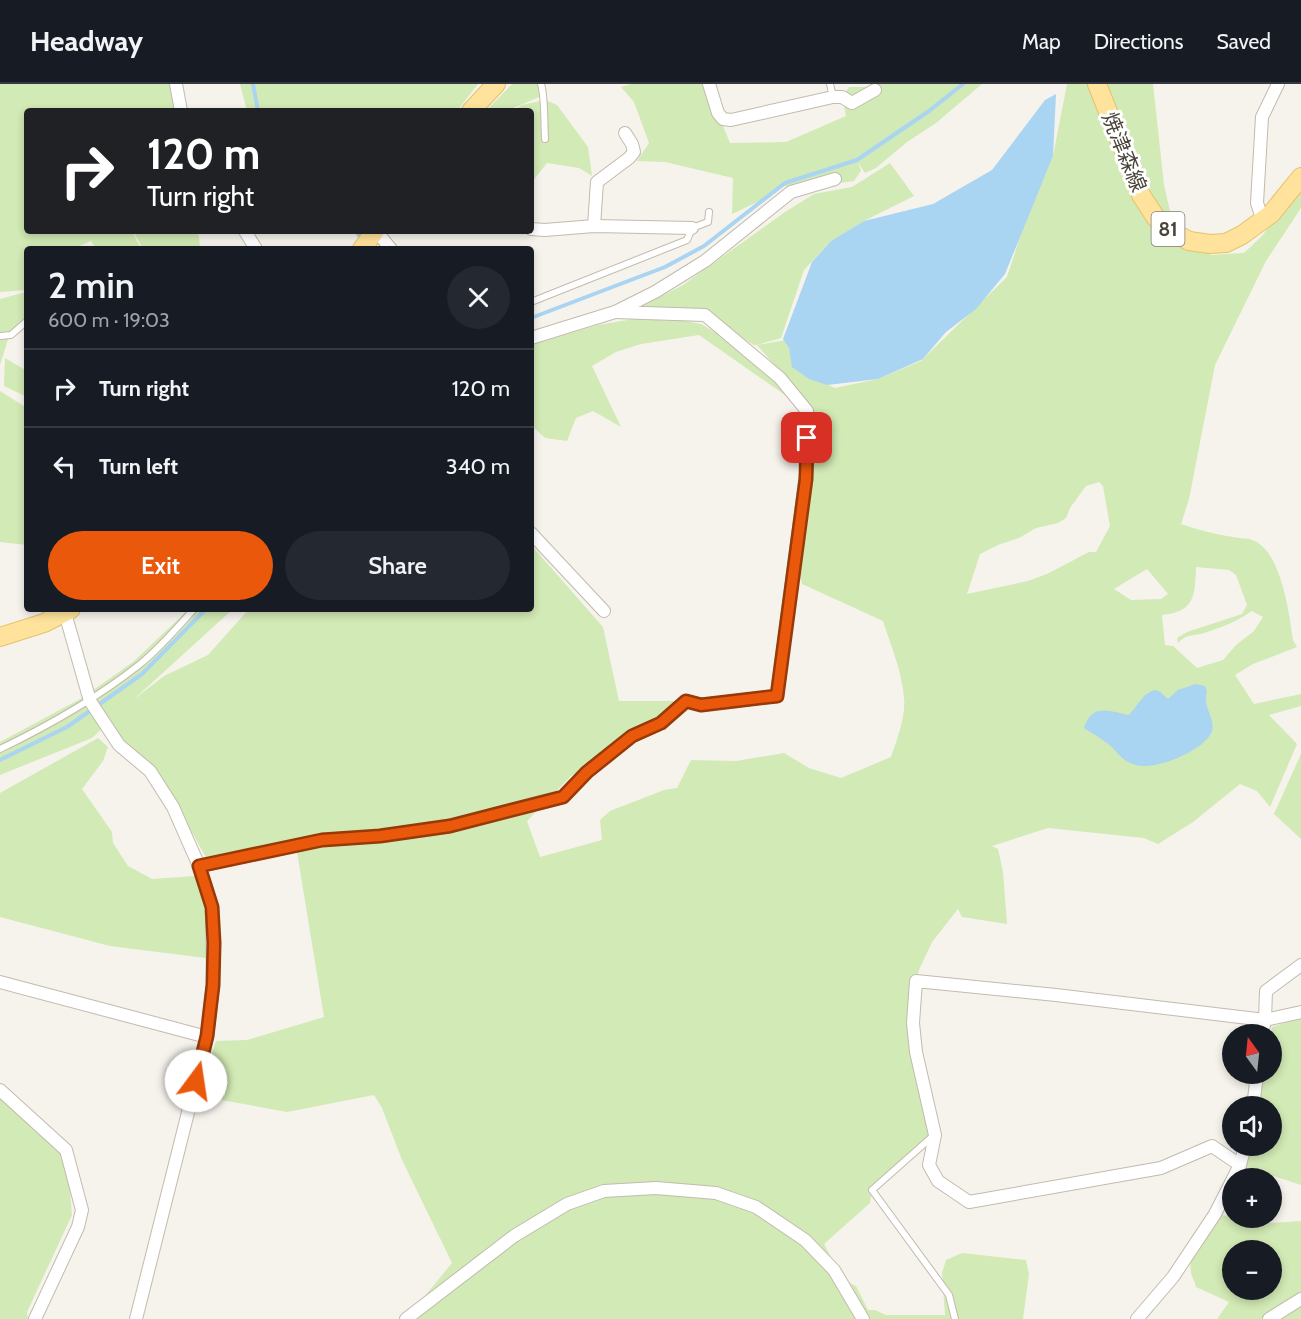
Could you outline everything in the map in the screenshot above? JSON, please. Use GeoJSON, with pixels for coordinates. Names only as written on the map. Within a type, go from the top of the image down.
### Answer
{"type":"FeatureCollection","features":[{"type":"Feature","properties":{"kind":"main road"},"geometry":{"type":"LineString","coordinates":[[474,108],[496,84]]}},
{"type":"Feature","properties":{"kind":"main road","name":"焼津森線"},"geometry":{"type":"LineString","coordinates":[[1097,84],[1141,195],[1156,218],[1169,230],[1189,241],[1210,244],[1226,243],[1242,235],[1278,207],[1301,177]]}},
{"type":"Feature","properties":{"kind":"main road"},"geometry":{"type":"LineString","coordinates":[[0,637],[44,623],[66,612]]}},
{"type":"Feature","properties":{"kind":"street"},"geometry":{"type":"LineString","coordinates":[[176,84],[180,108]]}},
{"type":"Feature","properties":{"kind":"street"},"geometry":{"type":"LineString","coordinates":[[709,84],[718,113],[723,119],[731,120],[833,97],[842,97],[852,103],[875,90]]}},
{"type":"Feature","properties":{"kind":"street"},"geometry":{"type":"LineString","coordinates":[[1264,219],[1257,203],[1262,117],[1278,84]]}},
{"type":"Feature","properties":{"kind":"street"},"geometry":{"type":"LineString","coordinates":[[594,226],[597,182],[634,152],[626,133]]}},
{"type":"Feature","properties":{"kind":"street"},"geometry":{"type":"LineString","coordinates":[[534,337],[615,312],[655,292],[705,261],[791,192],[835,178]]}},
{"type":"Feature","properties":{"kind":"street"},"geometry":{"type":"LineString","coordinates":[[534,229],[594,226],[692,228]]}},
{"type":"Feature","properties":{"kind":"street"},"geometry":{"type":"LineString","coordinates":[[371,237],[386,246]]}},
{"type":"Feature","properties":{"kind":"street"},"geometry":{"type":"LineString","coordinates":[[199,866],[322,840],[380,836],[450,826],[545,803],[563,797],[587,772],[632,736],[661,723],[686,701],[701,705],[777,696],[807,466],[807,411],[780,378],[705,315],[615,312]]}},
{"type":"Feature","properties":{"kind":"street"},"geometry":{"type":"LineString","coordinates":[[534,536],[604,611]]}},
{"type":"Feature","properties":{"kind":"street"},"geometry":{"type":"LineString","coordinates":[[68,612],[90,700],[119,746],[150,771],[173,807],[199,866],[212,907],[213,985],[207,1036],[136,1319]]}},
{"type":"Feature","properties":{"kind":"street"},"geometry":{"type":"LineString","coordinates":[[1263,1024],[1266,990],[1301,965]]}},
{"type":"Feature","properties":{"kind":"street"},"geometry":{"type":"LineString","coordinates":[[1240,1165],[1212,1146],[1161,1168],[969,1202],[938,1181],[929,1165],[935,1135],[916,1052],[913,1023],[916,981],[1056,994],[1264,1020],[1301,1012]]}},
{"type":"Feature","properties":{"kind":"street"},"geometry":{"type":"LineString","coordinates":[[0,982],[207,1036]]}},
{"type":"Feature","properties":{"kind":"street"},"geometry":{"type":"LineString","coordinates":[[0,1090],[66,1150],[82,1209],[78,1227],[35,1319]]}},
{"type":"Feature","properties":{"kind":"street"},"geometry":{"type":"LineString","coordinates":[[1137,1319],[1173,1277],[1215,1214],[1242,1156]]}},
{"type":"Feature","properties":{"kind":"street"},"geometry":{"type":"LineString","coordinates":[[406,1319],[514,1236],[567,1204],[604,1191],[656,1188],[716,1193],[756,1207],[805,1240],[834,1270],[863,1319]]}},
{"type":"Feature","properties":{"kind":"street"},"geometry":{"type":"LineString","coordinates":[[1269,1319],[1301,1299]]}},
{"type":"Feature","properties":{"kind":"lane"},"geometry":{"type":"LineString","coordinates":[[542,84],[545,139]]}},
{"type":"Feature","properties":{"kind":"lane"},"geometry":{"type":"LineString","coordinates":[[830,84],[833,97]]}},
{"type":"Feature","properties":{"kind":"lane"},"geometry":{"type":"LineString","coordinates":[[534,301],[687,240],[692,228],[708,222],[709,212]]}},
{"type":"Feature","properties":{"kind":"lane"},"geometry":{"type":"LineString","coordinates":[[0,336],[12,336],[24,324]]}},
{"type":"Feature","properties":{"kind":"lane"},"geometry":{"type":"LineString","coordinates":[[0,749],[90,700],[139,664],[191,612]]}},
{"type":"Feature","properties":{"kind":"lane"},"geometry":{"type":"LineString","coordinates":[[935,1135],[872,1190],[949,1295],[955,1319]]}},
{"type":"Feature","properties":{"kind":"green space"},"geometry":{"type":"Polygon","coordinates":[[[0,84],[173,84],[175,108],[24,108],[24,234],[134,234],[140,246],[94,246],[91,241],[80,246],[24,246],[24,290],[0,292],[0,84]]]}},
{"type":"Feature","properties":{"kind":"green space"},"geometry":{"type":"Polygon","coordinates":[[[240,84],[478,84],[459,108],[246,108],[240,84]]]}},
{"type":"Feature","properties":{"kind":"green space"},"geometry":{"type":"Polygon","coordinates":[[[512,84],[543,84],[544,95],[513,108],[489,108],[512,84]]]}},
{"type":"Feature","properties":{"kind":"green space"},"geometry":{"type":"Polygon","coordinates":[[[631,84],[706,84],[730,143],[786,142],[846,116],[842,97],[849,87],[869,87],[875,84],[982,84],[936,123],[907,142],[876,168],[865,173],[858,163],[861,171],[854,181],[811,187],[782,186],[770,196],[732,214],[733,178],[665,162],[637,161],[649,143],[634,102],[621,87],[631,84]]]}},
{"type":"Feature","properties":{"kind":"green space"},"geometry":{"type":"Polygon","coordinates":[[[1067,84],[1153,84],[1164,185],[1175,233],[1211,255],[1244,253],[1263,235],[1291,194],[1301,186],[1301,208],[1266,261],[1215,365],[1189,499],[1181,524],[1203,531],[1248,539],[1260,544],[1269,554],[1282,582],[1293,640],[1297,647],[1253,664],[1235,675],[1254,704],[1301,694],[1301,706],[1269,715],[1297,744],[1270,807],[1257,791],[1240,784],[1193,822],[1158,844],[1144,838],[1048,828],[992,846],[998,849],[1003,872],[1007,924],[962,917],[958,909],[932,942],[916,981],[916,1052],[935,1135],[872,1189],[870,1203],[824,1244],[838,1277],[856,1286],[868,1310],[875,1310],[886,1315],[945,1315],[942,1273],[946,1260],[962,1253],[1026,1260],[1029,1274],[1023,1319],[406,1319],[452,1263],[402,1160],[382,1108],[374,1095],[287,1112],[199,1096],[216,1041],[247,1040],[324,1017],[296,846],[207,859],[155,767],[124,741],[110,721],[92,738],[0,775],[0,742],[82,698],[133,662],[186,612],[230,612],[133,700],[164,676],[208,655],[246,612],[534,612],[534,548],[603,627],[619,701],[686,701],[571,776],[527,821],[540,857],[602,840],[600,820],[610,811],[664,790],[677,788],[691,760],[736,761],[784,753],[809,768],[841,778],[891,757],[902,720],[903,688],[899,668],[883,621],[802,584],[796,557],[804,492],[810,405],[757,345],[786,340],[796,370],[835,388],[878,379],[921,361],[1007,277],[1023,228],[1053,156],[1067,84]],[[1099,482],[1086,486],[1070,508],[1066,518],[1058,523],[1036,528],[1019,538],[980,554],[967,594],[1028,581],[1047,574],[1089,552],[1096,552],[1110,526],[1103,486],[1099,482]],[[1196,567],[1194,594],[1187,606],[1173,613],[1162,615],[1165,645],[1173,646],[1197,668],[1223,660],[1236,645],[1254,631],[1263,617],[1252,611],[1229,624],[1187,636],[1178,643],[1177,638],[1187,632],[1242,614],[1247,605],[1236,575],[1229,570],[1196,567]],[[1147,569],[1114,589],[1131,600],[1161,599],[1168,594],[1147,569]]]}},
{"type":"Feature","properties":{"kind":"green space"},"geometry":{"type":"Polygon","coordinates":[[[545,100],[557,105],[588,147],[592,176],[579,168],[547,163],[534,179],[534,108],[518,108],[545,100]]]}},
{"type":"Feature","properties":{"kind":"green space"},"geometry":{"type":"Polygon","coordinates":[[[890,163],[914,196],[864,221],[831,241],[804,270],[781,338],[754,345],[705,315],[679,315],[643,306],[683,285],[814,194],[852,187],[890,163]]]}},
{"type":"Feature","properties":{"kind":"green space"},"geometry":{"type":"Polygon","coordinates":[[[135,234],[198,234],[199,236],[200,246],[141,246],[135,234]]]}},
{"type":"Feature","properties":{"kind":"green space"},"geometry":{"type":"Polygon","coordinates":[[[24,293],[24,322],[10,333],[0,365],[0,299],[24,293]]]}},
{"type":"Feature","properties":{"kind":"green space"},"geometry":{"type":"Polygon","coordinates":[[[633,319],[686,321],[701,324],[723,337],[805,409],[699,335],[641,344],[616,352],[592,366],[621,427],[593,411],[576,418],[567,441],[545,438],[534,428],[534,344],[598,325],[633,319]]]}},
{"type":"Feature","properties":{"kind":"green space"},"geometry":{"type":"Polygon","coordinates":[[[5,358],[24,369],[24,396],[4,386],[5,358]]]}},
{"type":"Feature","properties":{"kind":"green space"},"geometry":{"type":"Polygon","coordinates":[[[0,391],[24,406],[24,545],[0,542],[0,391]]]}},
{"type":"Feature","properties":{"kind":"green space"},"geometry":{"type":"Polygon","coordinates":[[[98,738],[108,747],[103,761],[82,789],[112,832],[113,843],[128,866],[152,879],[195,876],[205,911],[206,958],[110,946],[0,917],[0,793],[98,738]]]}},
{"type":"Feature","properties":{"kind":"green space"},"geometry":{"type":"Polygon","coordinates":[[[1301,754],[1301,839],[1274,814],[1301,754]]]}},
{"type":"Feature","properties":{"kind":"green space"},"geometry":{"type":"Polygon","coordinates":[[[1301,1017],[1301,1185],[1282,1179],[1282,1168],[1249,1168],[1240,1165],[1242,1156],[1282,1156],[1282,1096],[1256,1096],[1259,1084],[1282,1084],[1281,1024],[1301,1017]]]}},
{"type":"Feature","properties":{"kind":"green space"},"geometry":{"type":"Polygon","coordinates":[[[0,1095],[63,1154],[69,1178],[72,1215],[27,1312],[28,1319],[0,1319],[0,1095]]]}},
{"type":"Feature","properties":{"kind":"green space"},"geometry":{"type":"Polygon","coordinates":[[[1215,1214],[1222,1215],[1222,1228],[1282,1228],[1282,1222],[1301,1221],[1301,1319],[1267,1319],[1266,1316],[1261,1319],[1217,1319],[1229,1302],[1225,1300],[1282,1300],[1282,1240],[1222,1240],[1222,1299],[1196,1287],[1191,1273],[1194,1250],[1215,1214]]]}},
{"type":"Feature","properties":{"kind":"water"},"geometry":{"type":"Polygon","coordinates":[[[1056,94],[1053,156],[1005,274],[976,309],[946,332],[923,359],[878,379],[827,385],[809,379],[792,367],[789,348],[783,339],[812,262],[831,241],[864,221],[933,204],[992,170],[1045,100],[1056,94]]]}},
{"type":"Feature","properties":{"kind":"water"},"geometry":{"type":"Polygon","coordinates":[[[1196,684],[1206,688],[1206,704],[1212,731],[1208,738],[1190,752],[1167,762],[1144,766],[1126,761],[1107,743],[1084,728],[1087,720],[1096,712],[1108,711],[1129,715],[1145,695],[1154,690],[1159,691],[1168,699],[1178,690],[1196,684]]]}},
{"type":"Feature","properties":{"kind":"waterway"},"geometry":{"type":"LineString","coordinates":[[253,84],[257,108]]}},
{"type":"Feature","properties":{"kind":"waterway"},"geometry":{"type":"LineString","coordinates":[[534,317],[665,267],[704,246],[785,183],[857,160],[929,111],[963,84]]}},
{"type":"Feature","properties":{"kind":"waterway"},"geometry":{"type":"LineString","coordinates":[[358,234],[363,240]]}},
{"type":"Feature","properties":{"kind":"waterway"},"geometry":{"type":"LineString","coordinates":[[0,760],[67,727],[142,674],[203,612]]}},
{"type":"Feature","properties":{"kind":"route"},"geometry":{"type":"LineString","coordinates":[[196,1081],[207,1036],[213,985],[214,943],[212,907],[199,866],[322,840],[380,836],[450,826],[545,803],[563,797],[587,772],[632,736],[661,723],[686,701],[701,705],[777,696],[806,479],[807,438]]}}]}
